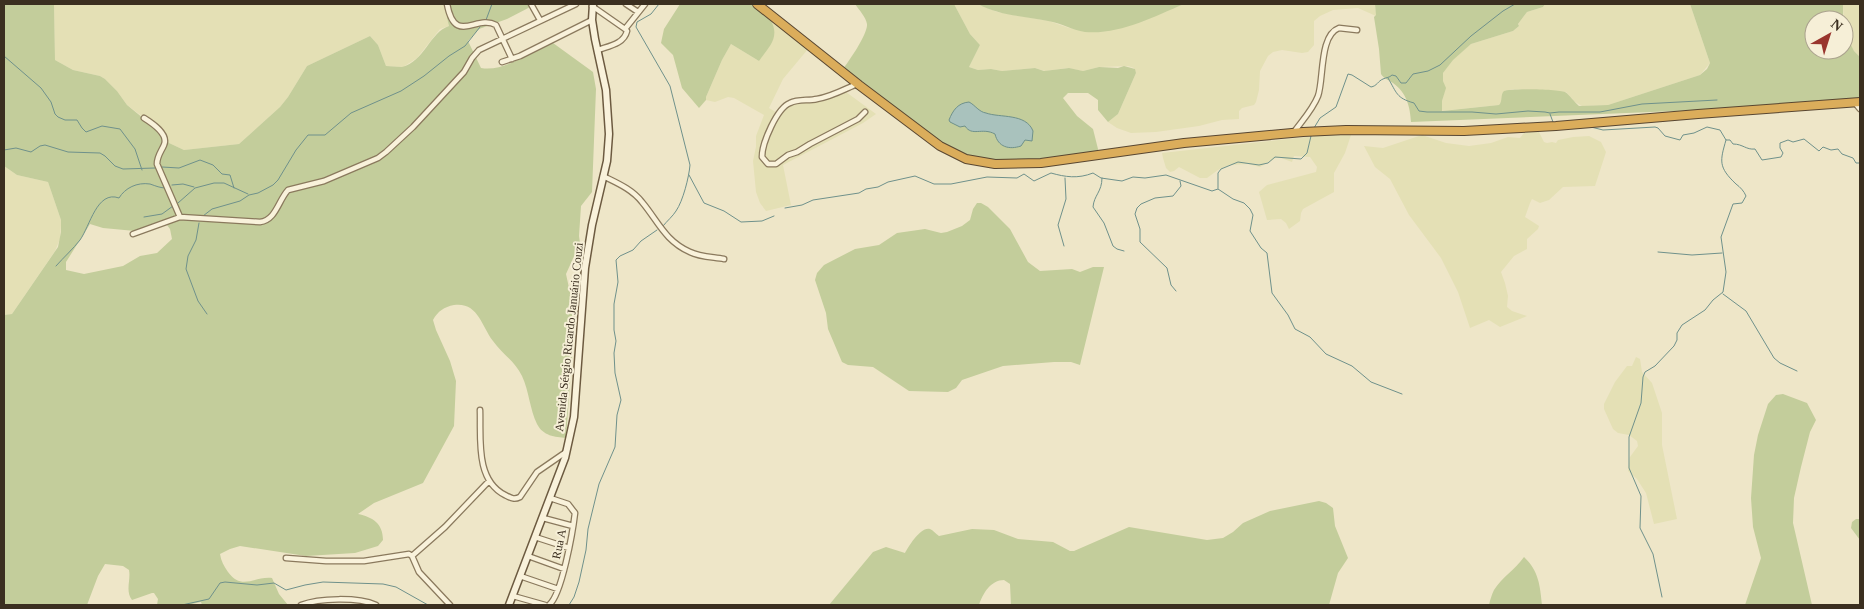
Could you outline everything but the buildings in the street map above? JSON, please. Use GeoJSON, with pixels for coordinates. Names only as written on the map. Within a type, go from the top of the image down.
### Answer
{"type":"FeatureCollection","features":[{"type":"Feature","properties":{"kind":"highway"},"geometry":{"type":"LineString","coordinates":[[757,4],[940,146],[966,158],[990,164],[1033,164],[1184,143],[1294,133],[1346,130],[1464,131],[1556,126],[1707,113],[1858,105]]}},
{"type":"Feature","properties":{"kind":"street"},"geometry":{"type":"LineString","coordinates":[[448,4],[451,19],[455,24],[461,26],[494,23],[498,27],[512,59]]}},
{"type":"Feature","properties":{"kind":"street"},"geometry":{"type":"LineString","coordinates":[[532,4],[540,20]]}},
{"type":"Feature","properties":{"kind":"street"},"geometry":{"type":"LineString","coordinates":[[133,234],[180,216],[266,222],[275,212],[288,190],[324,181],[378,158],[386,152],[413,127],[464,72],[479,50],[576,4]]}},
{"type":"Feature","properties":{"kind":"street"},"geometry":{"type":"LineString","coordinates":[[626,4],[638,12]]}},
{"type":"Feature","properties":{"kind":"street"},"geometry":{"type":"LineString","coordinates":[[625,29],[645,4]]}},
{"type":"Feature","properties":{"kind":"street"},"geometry":{"type":"LineString","coordinates":[[592,5],[627,31],[625,39],[598,50]]}},
{"type":"Feature","properties":{"kind":"street","name":"Avenida Sérgio Ricardo Januário Couzi"},"geometry":{"type":"LineString","coordinates":[[509,605],[567,451],[574,416],[585,268],[592,225],[607,161],[608,111],[606,90],[592,20],[592,5]]}},
{"type":"Feature","properties":{"kind":"street"},"geometry":{"type":"LineString","coordinates":[[502,62],[520,56],[592,20]]}},
{"type":"Feature","properties":{"kind":"street"},"geometry":{"type":"LineString","coordinates":[[1294,133],[1318,95],[1322,64],[1331,34],[1339,28],[1357,30]]}},
{"type":"Feature","properties":{"kind":"street"},"geometry":{"type":"LineString","coordinates":[[858,84],[819,99],[788,104],[781,111],[766,139],[762,157],[768,164],[776,164],[858,119],[865,112]]}},
{"type":"Feature","properties":{"kind":"street"},"geometry":{"type":"LineString","coordinates":[[144,118],[157,128],[165,140],[166,143],[157,158],[157,164],[180,216]]}},
{"type":"Feature","properties":{"kind":"street"},"geometry":{"type":"LineString","coordinates":[[603,176],[620,184],[637,196],[663,232],[673,242],[690,252],[724,259]]}},
{"type":"Feature","properties":{"kind":"street"},"geometry":{"type":"LineString","coordinates":[[480,410],[482,464],[489,481],[501,493],[516,499],[524,492],[537,472],[567,451]]}},
{"type":"Feature","properties":{"kind":"street"},"geometry":{"type":"LineString","coordinates":[[412,556],[445,527],[489,481]]}},
{"type":"Feature","properties":{"kind":"street","name":"Rua A"},"geometry":{"type":"LineString","coordinates":[[549,605],[555,599],[564,569],[575,513],[571,506],[550,498]]}},
{"type":"Feature","properties":{"kind":"street"},"geometry":{"type":"LineString","coordinates":[[542,518],[573,526]]}},
{"type":"Feature","properties":{"kind":"street"},"geometry":{"type":"LineString","coordinates":[[535,537],[569,548]]}},
{"type":"Feature","properties":{"kind":"street"},"geometry":{"type":"LineString","coordinates":[[286,558],[364,561],[405,554],[412,556]]}},
{"type":"Feature","properties":{"kind":"street"},"geometry":{"type":"LineString","coordinates":[[412,556],[419,572],[450,605]]}},
{"type":"Feature","properties":{"kind":"street"},"geometry":{"type":"LineString","coordinates":[[528,556],[564,569]]}},
{"type":"Feature","properties":{"kind":"street"},"geometry":{"type":"LineString","coordinates":[[520,576],[558,588]]}},
{"type":"Feature","properties":{"kind":"street"},"geometry":{"type":"LineString","coordinates":[[513,596],[545,605]]}},
{"type":"Feature","properties":{"kind":"street"},"geometry":{"type":"LineString","coordinates":[[301,605],[310,602],[359,600],[376,605]]}},
{"type":"Feature","properties":{"kind":"shaded area"},"geometry":{"type":"Polygon","coordinates":[[[54,4],[448,4],[447,18],[449,26],[440,29],[417,58],[403,67],[386,66],[378,45],[370,36],[307,66],[280,107],[239,144],[184,150],[169,143],[143,117],[127,105],[105,79],[100,76],[73,70],[55,60],[54,4]]]}},
{"type":"Feature","properties":{"kind":"shaded area"},"geometry":{"type":"Polygon","coordinates":[[[954,4],[978,4],[997,12],[1049,21],[1069,28],[1092,32],[1120,28],[1184,4],[1375,4],[1376,16],[1358,8],[1333,10],[1320,16],[1314,21],[1314,45],[1308,52],[1282,50],[1273,52],[1268,56],[1260,71],[1256,102],[1254,105],[1242,108],[1239,111],[1239,119],[1222,120],[1199,126],[1156,132],[1131,133],[1117,128],[1108,122],[1118,114],[1136,73],[1134,68],[1128,66],[1099,67],[1083,71],[1067,68],[1045,71],[1035,68],[1002,71],[991,69],[978,70],[969,67],[980,45],[970,34],[954,4]]]}},
{"type":"Feature","properties":{"kind":"shaded area"},"geometry":{"type":"Polygon","coordinates":[[[1545,4],[1690,4],[1710,63],[1700,75],[1608,105],[1582,106],[1575,102],[1566,92],[1513,89],[1503,93],[1502,102],[1499,105],[1441,111],[1445,89],[1443,73],[1453,59],[1471,44],[1513,31],[1519,26],[1518,24],[1527,12],[1543,7],[1545,4]]]}},
{"type":"Feature","properties":{"kind":"shaded area"},"geometry":{"type":"Polygon","coordinates":[[[1843,4],[1860,4],[1860,57],[1854,51],[1854,10],[1843,10],[1843,4]]]}},
{"type":"Feature","properties":{"kind":"shaded area"},"geometry":{"type":"Polygon","coordinates":[[[769,18],[808,49],[783,79],[769,108],[779,114],[787,104],[846,92],[876,114],[863,123],[783,165],[791,205],[766,211],[760,203],[756,192],[753,161],[756,136],[764,115],[734,98],[728,97],[715,102],[706,100],[706,97],[731,44],[759,61],[769,18]]]}},
{"type":"Feature","properties":{"kind":"shaded area"},"geometry":{"type":"Polygon","coordinates":[[[1534,130],[1539,132],[1544,142],[1547,143],[1556,143],[1558,140],[1573,137],[1589,136],[1601,142],[1606,152],[1595,186],[1563,187],[1549,200],[1540,203],[1532,199],[1530,203],[1525,217],[1539,226],[1538,229],[1527,239],[1527,249],[1514,256],[1501,272],[1508,296],[1507,307],[1512,311],[1527,316],[1500,327],[1489,320],[1470,328],[1458,292],[1441,258],[1409,215],[1390,179],[1375,167],[1364,146],[1383,148],[1422,135],[1446,143],[1469,146],[1491,143],[1508,137],[1520,138],[1524,133],[1534,130]]]}},
{"type":"Feature","properties":{"kind":"shaded area"},"geometry":{"type":"Polygon","coordinates":[[[1352,132],[1345,153],[1334,173],[1334,192],[1303,209],[1300,221],[1289,229],[1281,219],[1267,220],[1259,192],[1267,185],[1316,172],[1317,167],[1310,157],[1294,156],[1292,162],[1276,158],[1260,167],[1248,164],[1230,165],[1218,170],[1207,178],[1200,178],[1179,167],[1170,172],[1166,168],[1162,153],[1352,132]]]}},
{"type":"Feature","properties":{"kind":"shaded area"},"geometry":{"type":"Polygon","coordinates":[[[4,166],[17,175],[48,182],[61,225],[60,239],[55,251],[12,314],[4,315],[4,166]]]}},
{"type":"Feature","properties":{"kind":"shaded area"},"geometry":{"type":"Polygon","coordinates":[[[1636,357],[1640,359],[1642,372],[1652,383],[1662,413],[1662,445],[1677,519],[1654,524],[1646,493],[1637,479],[1628,471],[1630,457],[1638,446],[1637,441],[1629,435],[1618,433],[1613,429],[1604,409],[1604,404],[1615,382],[1627,366],[1632,366],[1636,357]]]}},
{"type":"Feature","properties":{"kind":"green space"},"geometry":{"type":"Polygon","coordinates":[[[4,4],[54,4],[55,60],[73,70],[100,76],[105,79],[127,105],[165,136],[169,143],[184,150],[239,144],[280,107],[307,66],[370,36],[378,45],[386,66],[402,67],[416,59],[442,29],[449,26],[447,18],[448,4],[536,4],[507,19],[479,29],[468,41],[481,68],[500,67],[509,64],[553,43],[593,72],[596,89],[592,192],[581,206],[580,243],[566,274],[575,316],[566,438],[550,435],[537,424],[519,371],[493,341],[474,311],[462,305],[450,306],[439,312],[433,320],[456,381],[454,426],[423,483],[374,503],[358,514],[372,519],[379,525],[383,540],[378,546],[355,553],[306,556],[240,546],[220,554],[228,572],[238,581],[272,578],[279,594],[288,605],[202,605],[201,602],[187,605],[157,605],[158,599],[154,593],[132,600],[129,593],[129,570],[123,566],[105,564],[98,576],[87,605],[4,605],[4,315],[12,314],[58,247],[61,220],[48,182],[17,175],[4,166],[4,4]],[[164,221],[135,231],[103,228],[90,224],[66,262],[66,270],[84,274],[123,266],[140,256],[157,253],[172,239],[170,229],[164,221]]]}},
{"type":"Feature","properties":{"kind":"green space"},"geometry":{"type":"Polygon","coordinates":[[[680,4],[752,4],[770,19],[773,25],[774,37],[759,61],[731,44],[722,60],[706,100],[699,108],[682,88],[673,55],[661,43],[664,29],[680,4]]]}},
{"type":"Feature","properties":{"kind":"green space"},"geometry":{"type":"Polygon","coordinates":[[[855,4],[954,4],[970,34],[980,45],[969,67],[978,70],[991,69],[1002,71],[1035,68],[1044,71],[1069,68],[1083,71],[1099,67],[1118,68],[1124,66],[1135,69],[1136,73],[1118,114],[1108,122],[1098,110],[1098,100],[1088,93],[1068,93],[1063,98],[1077,116],[1093,129],[1099,153],[1018,162],[988,160],[968,155],[938,142],[843,69],[858,47],[867,28],[865,19],[855,4]]]}},
{"type":"Feature","properties":{"kind":"green space"},"geometry":{"type":"Polygon","coordinates":[[[978,4],[1184,4],[1123,28],[1110,31],[1085,32],[1053,22],[1003,13],[978,4]]]}},
{"type":"Feature","properties":{"kind":"green space"},"geometry":{"type":"Polygon","coordinates":[[[1375,4],[1545,4],[1543,7],[1527,12],[1518,24],[1519,26],[1513,31],[1471,44],[1453,60],[1443,73],[1443,81],[1446,88],[1442,101],[1442,111],[1499,105],[1504,91],[1515,89],[1565,92],[1579,106],[1608,105],[1700,75],[1707,69],[1710,63],[1690,4],[1843,4],[1843,10],[1804,10],[1804,60],[1854,60],[1854,51],[1860,57],[1860,100],[1772,107],[1411,122],[1409,106],[1402,91],[1381,74],[1374,17],[1376,15],[1375,4]]]}},
{"type":"Feature","properties":{"kind":"green space"},"geometry":{"type":"Polygon","coordinates":[[[977,203],[988,207],[1010,229],[1028,262],[1040,271],[1072,269],[1080,272],[1093,267],[1104,267],[1080,365],[1071,362],[1054,362],[1003,366],[962,380],[956,388],[948,392],[909,391],[873,367],[848,365],[842,362],[828,329],[826,313],[815,280],[817,273],[824,265],[855,249],[879,245],[897,233],[925,229],[941,233],[962,226],[970,220],[977,203]]]}},
{"type":"Feature","properties":{"kind":"green space"},"geometry":{"type":"Polygon","coordinates":[[[1783,394],[1807,403],[1816,420],[1810,432],[1794,498],[1793,523],[1812,605],[1745,605],[1761,558],[1753,527],[1751,498],[1754,455],[1768,404],[1776,395],[1783,394]]]}},
{"type":"Feature","properties":{"kind":"green space"},"geometry":{"type":"Polygon","coordinates":[[[1319,501],[1333,508],[1335,526],[1348,558],[1338,573],[1329,605],[1011,605],[1010,584],[1004,580],[995,582],[988,588],[979,605],[829,605],[873,552],[886,547],[905,553],[915,538],[926,529],[939,536],[972,529],[994,530],[1018,539],[1053,542],[1070,551],[1074,551],[1129,527],[1207,540],[1223,538],[1243,523],[1270,511],[1319,501]]]}},
{"type":"Feature","properties":{"kind":"green space"},"geometry":{"type":"Polygon","coordinates":[[[1860,519],[1860,540],[1851,528],[1852,522],[1860,519]]]}},
{"type":"Feature","properties":{"kind":"green space"},"geometry":{"type":"Polygon","coordinates":[[[1524,557],[1536,573],[1542,605],[1489,605],[1497,585],[1524,557]]]}},
{"type":"Feature","properties":{"kind":"water"},"geometry":{"type":"Polygon","coordinates":[[[969,102],[984,112],[1025,121],[1033,131],[1032,141],[1025,140],[1021,146],[1012,148],[1001,145],[995,134],[986,131],[974,132],[965,126],[960,127],[950,122],[949,120],[954,110],[962,104],[969,102]]]}},
{"type":"Feature","properties":{"kind":"waterway"},"geometry":{"type":"LineString","coordinates":[[486,20],[492,4]]}},
{"type":"Feature","properties":{"kind":"waterway"},"geometry":{"type":"LineString","coordinates":[[659,4],[651,14],[637,22],[636,27],[670,86],[690,165],[679,207],[663,226]]}},
{"type":"Feature","properties":{"kind":"waterway"},"geometry":{"type":"LineString","coordinates":[[1314,128],[1320,118],[1336,107],[1348,74],[1371,87],[1392,75],[1396,76],[1401,83],[1406,83],[1413,74],[1428,71],[1440,65],[1471,36],[1515,4]]}},
{"type":"Feature","properties":{"kind":"waterway"},"geometry":{"type":"LineString","coordinates":[[203,216],[212,209],[240,201],[273,185],[308,135],[325,135],[351,113],[401,91],[465,46],[480,27]]}},
{"type":"Feature","properties":{"kind":"waterway"},"geometry":{"type":"LineString","coordinates":[[4,56],[41,88],[51,102],[58,117],[65,120],[77,120],[86,132],[102,126],[120,129],[135,149],[142,170]]}},
{"type":"Feature","properties":{"kind":"waterway"},"geometry":{"type":"LineString","coordinates":[[1388,78],[1400,97],[1414,103],[1419,111],[1427,112],[1496,114],[1528,111],[1550,113],[1600,112],[1642,104],[1717,100]]}},
{"type":"Feature","properties":{"kind":"waterway"},"geometry":{"type":"LineString","coordinates":[[1550,114],[1553,122]]}},
{"type":"Feature","properties":{"kind":"waterway"},"geometry":{"type":"LineString","coordinates":[[1581,127],[1603,130],[1655,127],[1665,136],[1680,140],[1683,135],[1694,133],[1707,127],[1720,130],[1726,140],[1730,140],[1733,144],[1755,149],[1762,160],[1781,157],[1783,153],[1780,143],[1788,140],[1793,142],[1804,139],[1819,151],[1823,147],[1831,150],[1838,149],[1842,154],[1853,158],[1856,163],[1860,163]]}},
{"type":"Feature","properties":{"kind":"waterway"},"geometry":{"type":"LineString","coordinates":[[1218,188],[1218,173],[1221,169],[1238,162],[1259,165],[1268,163],[1275,157],[1301,159],[1307,153],[1311,136]]}},
{"type":"Feature","properties":{"kind":"waterway"},"geometry":{"type":"LineString","coordinates":[[1662,597],[1653,554],[1640,528],[1641,496],[1629,468],[1629,437],[1641,403],[1645,372],[1655,366],[1674,346],[1677,340],[1677,333],[1682,325],[1705,310],[1723,292],[1726,272],[1721,237],[1733,204],[1742,203],[1746,196],[1723,168],[1722,153],[1726,140]]}},
{"type":"Feature","properties":{"kind":"waterway"},"geometry":{"type":"LineString","coordinates":[[4,150],[16,148],[31,152],[45,145],[68,152],[100,153],[115,166],[123,169],[155,168]]}},
{"type":"Feature","properties":{"kind":"waterway"},"geometry":{"type":"LineString","coordinates":[[162,167],[179,168],[200,160],[213,165],[222,174],[230,175],[234,188]]}},
{"type":"Feature","properties":{"kind":"waterway"},"geometry":{"type":"LineString","coordinates":[[785,208],[802,205],[813,200],[859,193],[888,182],[915,176],[934,184],[951,184],[987,177],[1017,178],[1024,174],[1034,181],[1051,173],[1072,177],[1093,173],[1101,178],[1122,181],[1133,177],[1145,178],[1166,175],[1212,191],[1218,189]]}},
{"type":"Feature","properties":{"kind":"waterway"},"geometry":{"type":"LineString","coordinates":[[689,175],[704,203],[724,211],[741,222],[762,221],[774,216]]}},
{"type":"Feature","properties":{"kind":"waterway"},"geometry":{"type":"LineString","coordinates":[[1064,246],[1058,225],[1066,199],[1065,178]]}},
{"type":"Feature","properties":{"kind":"waterway"},"geometry":{"type":"LineString","coordinates":[[1102,178],[1101,187],[1093,207],[1104,223],[1113,246],[1124,251]]}},
{"type":"Feature","properties":{"kind":"waterway"},"geometry":{"type":"LineString","coordinates":[[1176,291],[1171,285],[1167,268],[1140,242],[1140,229],[1135,214],[1141,204],[1155,198],[1173,196],[1181,186],[1180,181]]}},
{"type":"Feature","properties":{"kind":"waterway"},"geometry":{"type":"LineString","coordinates":[[178,203],[195,188],[214,183],[224,183],[248,194]]}},
{"type":"Feature","properties":{"kind":"waterway"},"geometry":{"type":"LineString","coordinates":[[56,266],[80,240],[95,211],[105,199],[111,197],[119,198],[128,189],[141,184],[166,188]]}},
{"type":"Feature","properties":{"kind":"waterway"},"geometry":{"type":"LineString","coordinates":[[172,185],[183,184],[194,187]]}},
{"type":"Feature","properties":{"kind":"waterway"},"geometry":{"type":"LineString","coordinates":[[1218,189],[1233,199],[1244,203],[1250,209],[1253,215],[1250,231],[1261,248],[1267,253],[1272,293],[1288,315],[1295,329],[1310,337],[1326,354],[1352,366],[1371,382],[1402,394]]}},
{"type":"Feature","properties":{"kind":"waterway"},"geometry":{"type":"LineString","coordinates":[[144,217],[162,214],[173,206]]}},
{"type":"Feature","properties":{"kind":"waterway"},"geometry":{"type":"LineString","coordinates":[[199,223],[196,240],[188,256],[186,269],[198,301],[207,314]]}},
{"type":"Feature","properties":{"kind":"waterway"},"geometry":{"type":"LineString","coordinates":[[569,605],[579,582],[586,550],[588,529],[599,484],[615,447],[617,415],[621,400],[615,373],[614,353],[616,341],[614,304],[618,282],[616,260],[633,250],[641,241],[657,230]]}},
{"type":"Feature","properties":{"kind":"waterway"},"geometry":{"type":"LineString","coordinates":[[1658,252],[1692,255],[1722,253]]}},
{"type":"Feature","properties":{"kind":"waterway"},"geometry":{"type":"LineString","coordinates":[[1723,294],[1746,311],[1774,358],[1797,371]]}},
{"type":"Feature","properties":{"kind":"waterway"},"geometry":{"type":"LineString","coordinates":[[182,605],[209,599],[220,583],[225,582],[257,585],[274,583],[286,590],[323,582],[383,584],[396,587],[428,605]]}}]}
